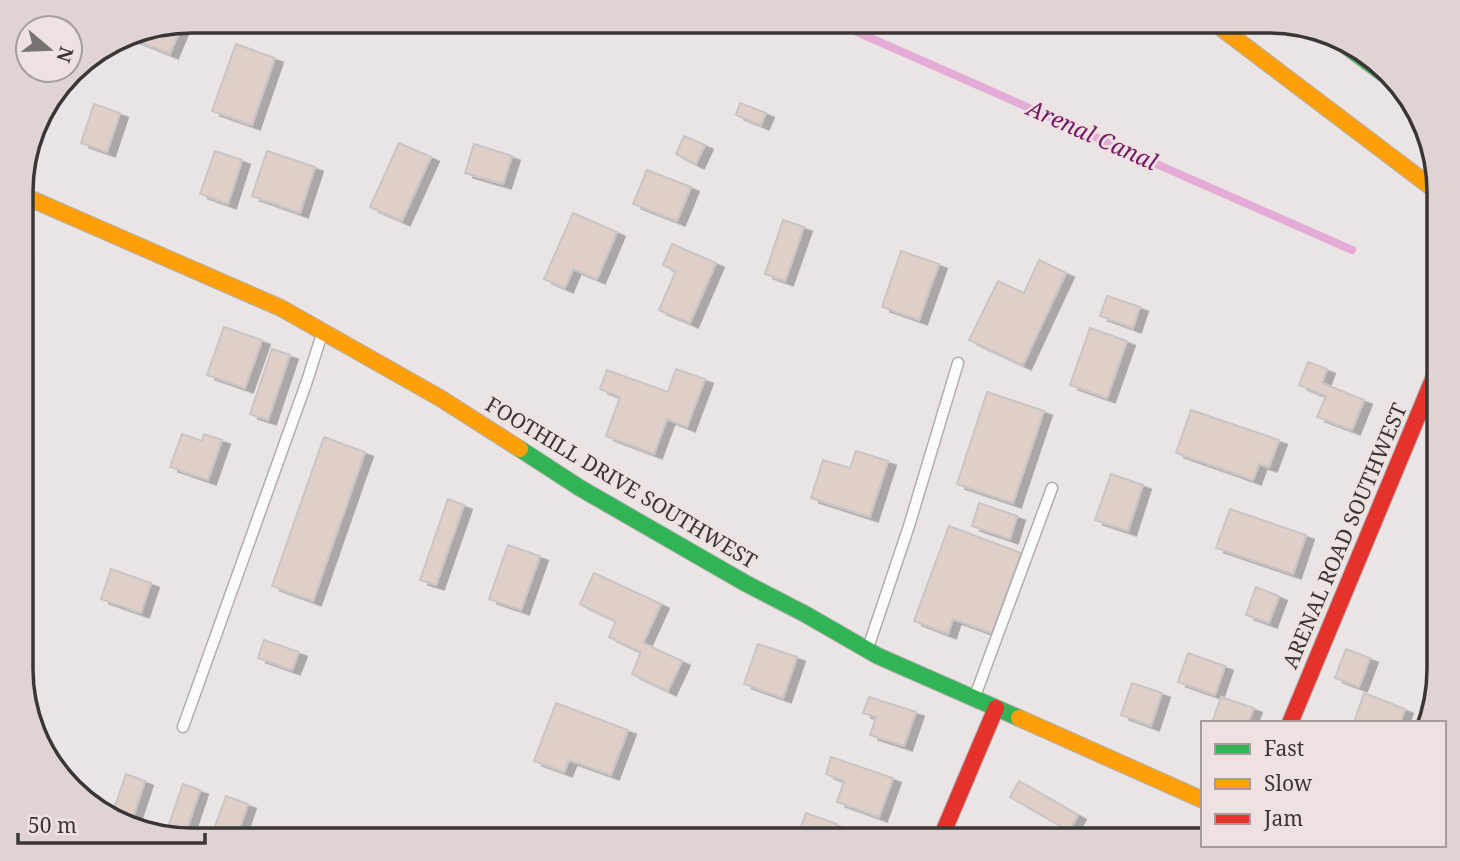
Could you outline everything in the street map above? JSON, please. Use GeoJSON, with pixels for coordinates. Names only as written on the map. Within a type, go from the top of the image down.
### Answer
{"type":"FeatureCollection","features":[{"type":"Feature","properties":{"kind":"street"},"geometry":{"type":"LineString","coordinates":[[1228,33],[1426,183]]}},
{"type":"Feature","properties":{"kind":"street","name":"FOOTHILL DRIVE SOUTHWEST"},"geometry":{"type":"LineString","coordinates":[[33,200],[281,307],[440,398],[580,488],[877,656],[1201,799]]}},
{"type":"Feature","properties":{"kind":"street","name":"ARENAL ROAD SOUTHWEST"},"geometry":{"type":"LineString","coordinates":[[1291,721],[1426,396]]}},
{"type":"Feature","properties":{"kind":"street"},"geometry":{"type":"LineString","coordinates":[[945,827],[996,708]]}},
{"type":"Feature","properties":{"kind":"lane"},"geometry":{"type":"LineString","coordinates":[[183,727],[323,331]]}},
{"type":"Feature","properties":{"kind":"lane"},"geometry":{"type":"LineString","coordinates":[[867,650],[909,526],[958,363]]}},
{"type":"Feature","properties":{"kind":"lane"},"geometry":{"type":"LineString","coordinates":[[974,698],[1052,488]]}},
{"type":"Feature","properties":{"kind":"building"},"geometry":{"type":"Polygon","coordinates":[[[178,34],[170,54],[141,42],[178,34]]]}},
{"type":"Feature","properties":{"kind":"building"},"geometry":{"type":"Polygon","coordinates":[[[236,44],[275,58],[252,125],[212,111],[236,44]]]}},
{"type":"Feature","properties":{"kind":"building"},"geometry":{"type":"Polygon","coordinates":[[[740,103],[766,113],[761,125],[736,115],[740,103]]]}},
{"type":"Feature","properties":{"kind":"building"},"geometry":{"type":"Polygon","coordinates":[[[94,104],[120,113],[107,152],[81,143],[94,104]]]}},
{"type":"Feature","properties":{"kind":"building"},"geometry":{"type":"Polygon","coordinates":[[[684,136],[705,145],[696,164],[676,154],[684,136]]]}},
{"type":"Feature","properties":{"kind":"building"},"geometry":{"type":"Polygon","coordinates":[[[399,143],[431,157],[402,221],[370,207],[399,143]]]}},
{"type":"Feature","properties":{"kind":"building"},"geometry":{"type":"Polygon","coordinates":[[[474,144],[512,156],[503,184],[465,173],[474,144]]]}},
{"type":"Feature","properties":{"kind":"building"},"geometry":{"type":"Polygon","coordinates":[[[215,151],[242,160],[228,204],[200,194],[215,151]]]}},
{"type":"Feature","properties":{"kind":"building"},"geometry":{"type":"Polygon","coordinates":[[[267,151],[315,167],[300,213],[252,196],[267,151]]]}},
{"type":"Feature","properties":{"kind":"building"},"geometry":{"type":"Polygon","coordinates":[[[647,170],[691,187],[677,221],[633,204],[647,170]]]}},
{"type":"Feature","properties":{"kind":"building"},"geometry":{"type":"Polygon","coordinates":[[[573,213],[617,232],[597,279],[573,269],[565,288],[544,279],[573,213]]]}},
{"type":"Feature","properties":{"kind":"building"},"geometry":{"type":"Polygon","coordinates":[[[783,220],[804,227],[785,281],[765,274],[783,220]]]}},
{"type":"Feature","properties":{"kind":"building"},"geometry":{"type":"Polygon","coordinates":[[[672,244],[716,263],[690,323],[659,310],[676,271],[663,265],[672,244]]]}},
{"type":"Feature","properties":{"kind":"building"},"geometry":{"type":"Polygon","coordinates":[[[901,251],[939,264],[919,320],[882,307],[901,251]]]}},
{"type":"Feature","properties":{"kind":"building"},"geometry":{"type":"Polygon","coordinates":[[[1039,260],[1066,273],[1023,365],[969,340],[998,281],[1024,293],[1039,260]]]}},
{"type":"Feature","properties":{"kind":"building"},"geometry":{"type":"Polygon","coordinates":[[[1107,296],[1140,307],[1133,328],[1100,316],[1107,296]]]}},
{"type":"Feature","properties":{"kind":"building"},"geometry":{"type":"Polygon","coordinates":[[[224,327],[262,340],[245,388],[207,375],[224,327]]]}},
{"type":"Feature","properties":{"kind":"building"},"geometry":{"type":"Polygon","coordinates":[[[1090,328],[1127,341],[1107,398],[1070,385],[1090,328]]]}},
{"type":"Feature","properties":{"kind":"building"},"geometry":{"type":"Polygon","coordinates":[[[272,349],[290,355],[268,420],[250,414],[272,349]]]}},
{"type":"Feature","properties":{"kind":"building"},"geometry":{"type":"Polygon","coordinates":[[[1308,362],[1327,369],[1322,383],[1364,400],[1352,430],[1317,417],[1326,396],[1299,385],[1308,362]]]}},
{"type":"Feature","properties":{"kind":"building"},"geometry":{"type":"Polygon","coordinates":[[[676,369],[705,379],[687,427],[667,419],[654,454],[606,436],[620,397],[600,389],[607,370],[668,392],[676,369]]]}},
{"type":"Feature","properties":{"kind":"building"},"geometry":{"type":"Polygon","coordinates":[[[987,392],[1044,411],[1013,503],[957,484],[987,392]]]}},
{"type":"Feature","properties":{"kind":"building"},"geometry":{"type":"Polygon","coordinates":[[[1191,410],[1279,440],[1269,467],[1259,464],[1253,480],[1176,453],[1191,410]]]}},
{"type":"Feature","properties":{"kind":"building"},"geometry":{"type":"Polygon","coordinates":[[[182,434],[202,441],[204,434],[222,440],[208,480],[170,467],[182,434]]]}},
{"type":"Feature","properties":{"kind":"building"},"geometry":{"type":"Polygon","coordinates":[[[324,437],[365,452],[313,601],[272,586],[324,437]]]}},
{"type":"Feature","properties":{"kind":"building"},"geometry":{"type":"Polygon","coordinates":[[[856,451],[888,461],[870,517],[811,498],[823,460],[850,468],[856,451]]]}},
{"type":"Feature","properties":{"kind":"building"},"geometry":{"type":"Polygon","coordinates":[[[1111,474],[1143,485],[1128,531],[1095,520],[1111,474]]]}},
{"type":"Feature","properties":{"kind":"building"},"geometry":{"type":"Polygon","coordinates":[[[448,499],[464,505],[436,585],[420,580],[448,499]]]}},
{"type":"Feature","properties":{"kind":"building"},"geometry":{"type":"Polygon","coordinates":[[[979,503],[1017,516],[1010,539],[972,526],[979,503]]]}},
{"type":"Feature","properties":{"kind":"building"},"geometry":{"type":"Polygon","coordinates":[[[1230,509],[1306,535],[1293,574],[1216,548],[1230,509]]]}},
{"type":"Feature","properties":{"kind":"building"},"geometry":{"type":"Polygon","coordinates":[[[949,526],[1021,553],[992,633],[953,619],[948,634],[914,621],[949,526]]]}},
{"type":"Feature","properties":{"kind":"building"},"geometry":{"type":"Polygon","coordinates":[[[508,545],[540,556],[521,610],[489,599],[508,545]]]}},
{"type":"Feature","properties":{"kind":"building"},"geometry":{"type":"Polygon","coordinates":[[[111,569],[151,583],[141,613],[101,599],[111,569]]]}},
{"type":"Feature","properties":{"kind":"building"},"geometry":{"type":"Polygon","coordinates":[[[594,573],[661,604],[643,643],[682,661],[668,691],[632,674],[641,652],[609,637],[616,621],[580,604],[594,573]]]}},
{"type":"Feature","properties":{"kind":"building"},"geometry":{"type":"Polygon","coordinates":[[[1256,587],[1279,596],[1269,623],[1246,615],[1256,587]]]}},
{"type":"Feature","properties":{"kind":"building"},"geometry":{"type":"Polygon","coordinates":[[[264,640],[299,652],[292,670],[258,658],[264,640]]]}},
{"type":"Feature","properties":{"kind":"building"},"geometry":{"type":"Polygon","coordinates":[[[758,644],[797,657],[783,698],[744,684],[758,644]]]}},
{"type":"Feature","properties":{"kind":"building"},"geometry":{"type":"Polygon","coordinates":[[[1346,649],[1370,658],[1359,687],[1335,678],[1346,649]]]}},
{"type":"Feature","properties":{"kind":"building"},"geometry":{"type":"Polygon","coordinates":[[[1188,653],[1225,666],[1215,695],[1178,682],[1188,653]]]}},
{"type":"Feature","properties":{"kind":"building"},"geometry":{"type":"Polygon","coordinates":[[[1132,683],[1162,693],[1151,726],[1121,715],[1132,683]]]}},
{"type":"Feature","properties":{"kind":"building"},"geometry":{"type":"Polygon","coordinates":[[[1364,693],[1405,709],[1401,721],[1355,721],[1364,693]]]}},
{"type":"Feature","properties":{"kind":"building"},"geometry":{"type":"Polygon","coordinates":[[[869,697],[916,712],[904,746],[870,735],[876,717],[863,713],[869,697]]]}},
{"type":"Feature","properties":{"kind":"building"},"geometry":{"type":"Polygon","coordinates":[[[1221,697],[1254,708],[1249,721],[1213,721],[1221,697]]]}},
{"type":"Feature","properties":{"kind":"building"},"geometry":{"type":"Polygon","coordinates":[[[556,703],[628,730],[611,775],[569,760],[564,772],[534,761],[556,703]]]}},
{"type":"Feature","properties":{"kind":"building"},"geometry":{"type":"Polygon","coordinates":[[[831,757],[893,778],[879,817],[837,802],[844,781],[826,774],[831,757]]]}},
{"type":"Feature","properties":{"kind":"building"},"geometry":{"type":"Polygon","coordinates":[[[126,774],[145,781],[133,817],[115,807],[126,774]]]}},
{"type":"Feature","properties":{"kind":"building"},"geometry":{"type":"Polygon","coordinates":[[[1019,781],[1078,815],[1071,827],[1062,827],[1010,797],[1019,781]]]}},
{"type":"Feature","properties":{"kind":"building"},"geometry":{"type":"Polygon","coordinates":[[[183,784],[200,790],[187,828],[169,826],[183,784]]]}},
{"type":"Feature","properties":{"kind":"building"},"geometry":{"type":"Polygon","coordinates":[[[226,796],[248,804],[240,828],[214,828],[226,796]]]}},
{"type":"Feature","properties":{"kind":"building"},"geometry":{"type":"Polygon","coordinates":[[[806,813],[837,824],[836,827],[801,827],[806,813]]]}},
{"type":"Feature","properties":{"kind":"waterway","name":"Arenal Canal"},"geometry":{"type":"LineString","coordinates":[[860,33],[1352,250]]}},
{"type":"Feature","properties":{"kind":"traffic: fast"},"geometry":{"type":"LineString","coordinates":[[520,449],[580,488],[878,656],[1019,718]]}},
{"type":"Feature","properties":{"kind":"traffic: slow"},"geometry":{"type":"LineString","coordinates":[[1228,33],[1426,183]]}},
{"type":"Feature","properties":{"kind":"traffic: slow"},"geometry":{"type":"LineString","coordinates":[[33,200],[281,308],[440,398],[520,449]]}},
{"type":"Feature","properties":{"kind":"traffic: slow"},"geometry":{"type":"LineString","coordinates":[[1019,718],[1201,799]]}},
{"type":"Feature","properties":{"kind":"traffic: jam"},"geometry":{"type":"LineString","coordinates":[[1291,721],[1426,396]]}},
{"type":"Feature","properties":{"kind":"traffic: jam"},"geometry":{"type":"LineString","coordinates":[[945,827],[996,708]]}}]}
